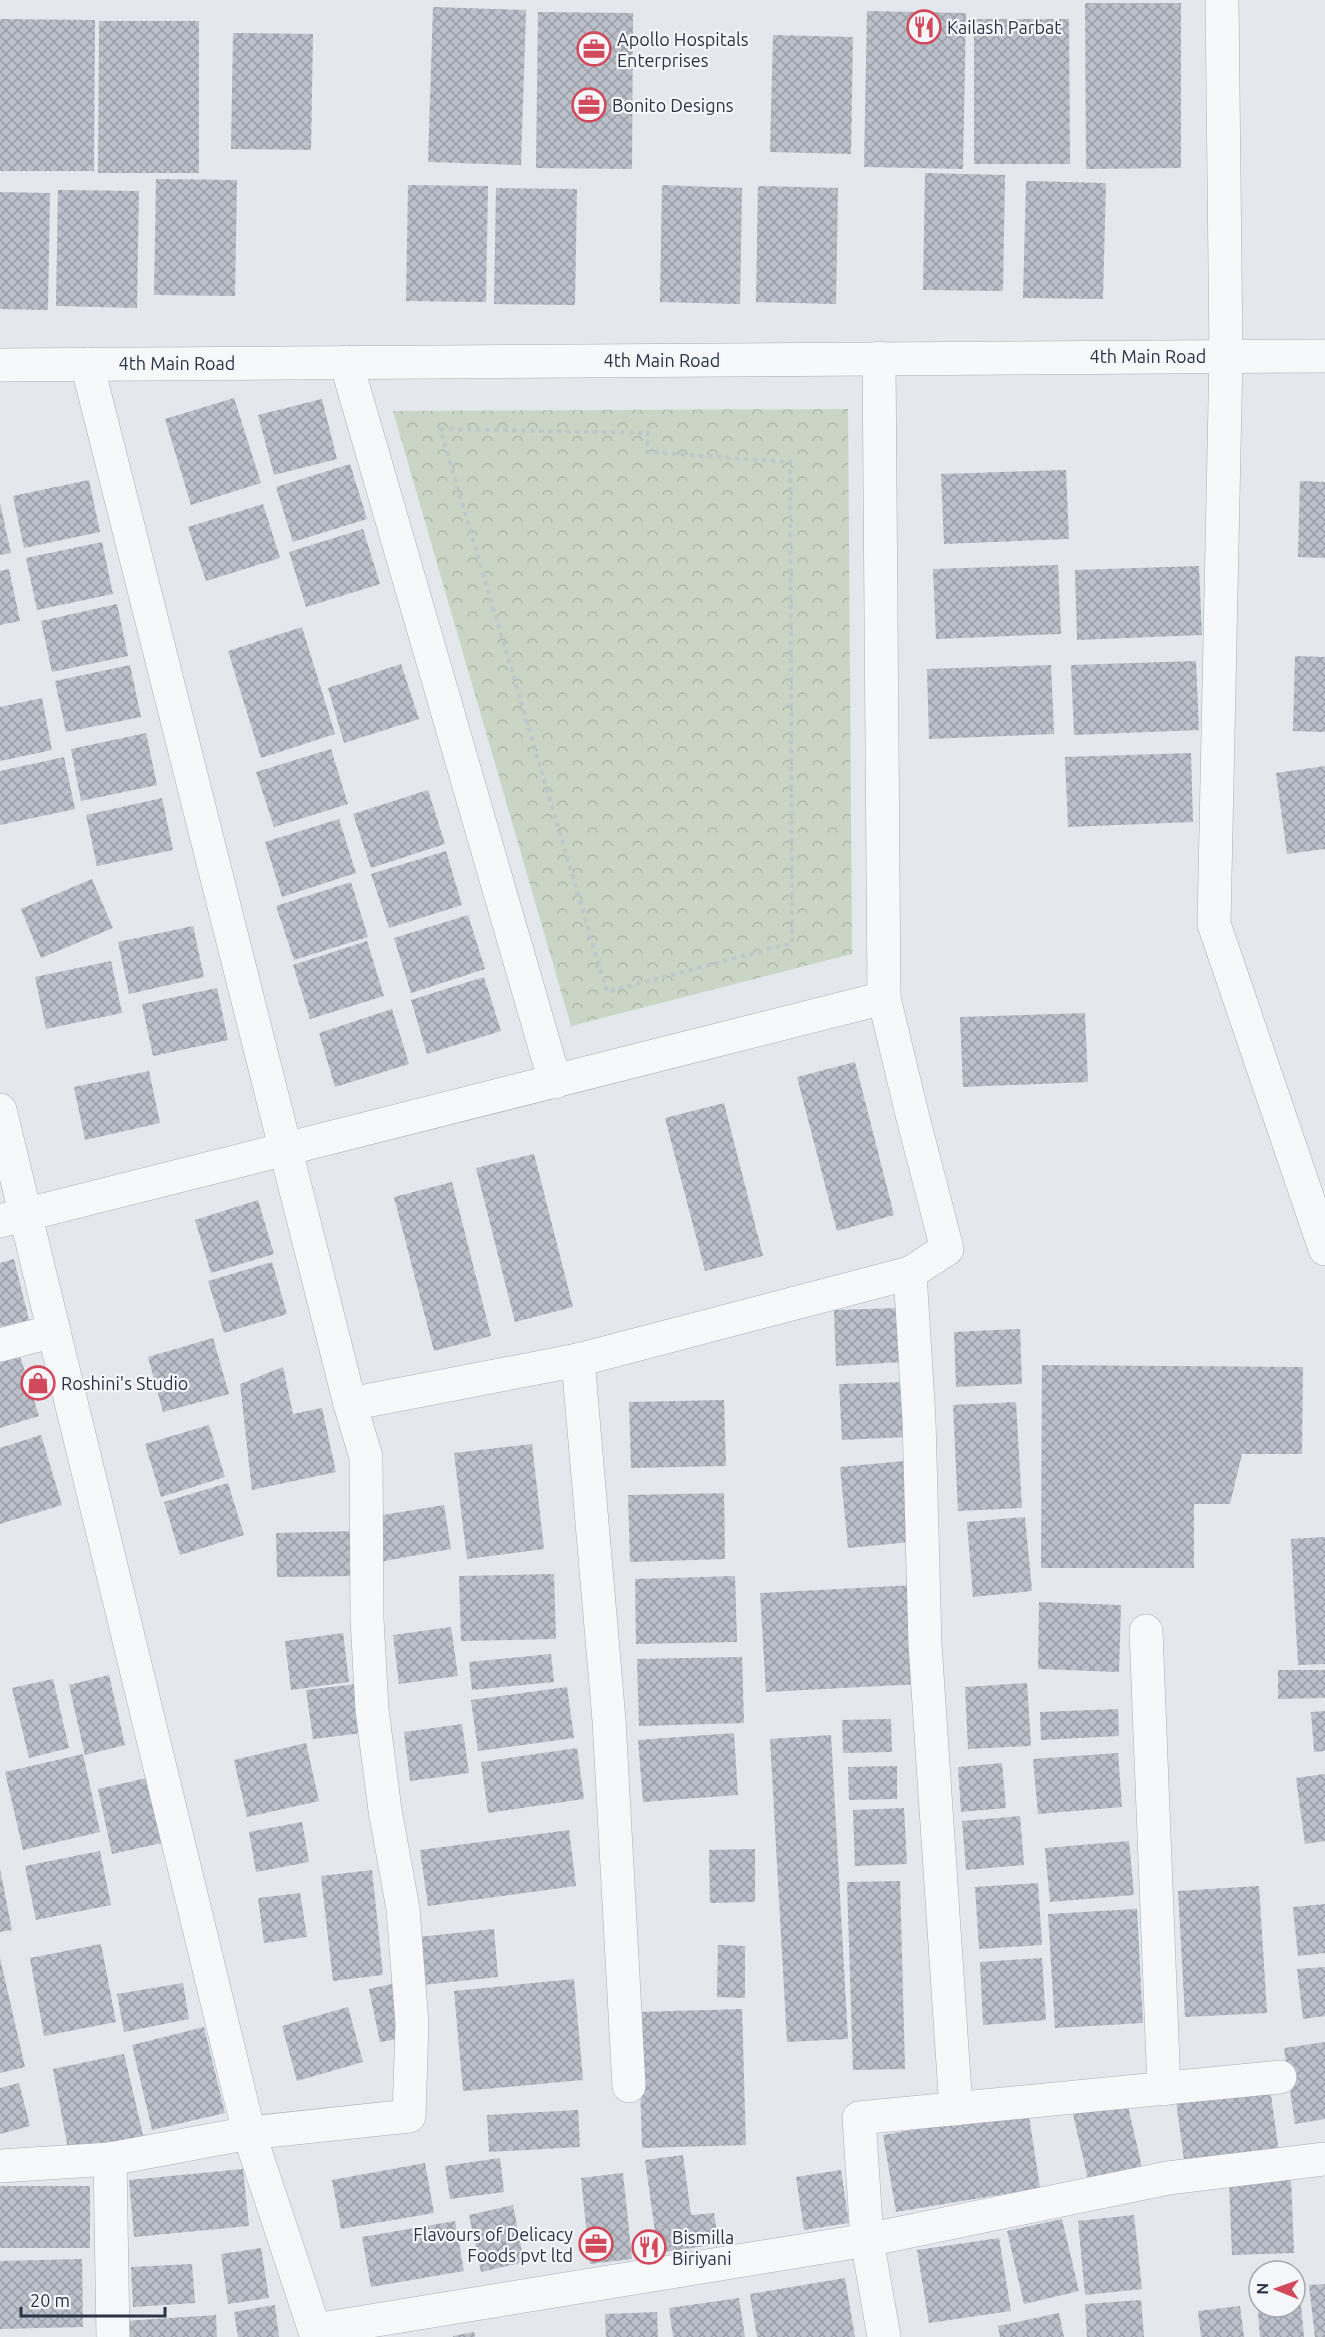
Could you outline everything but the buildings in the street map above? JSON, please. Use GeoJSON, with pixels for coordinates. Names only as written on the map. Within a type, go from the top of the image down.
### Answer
{"type":"FeatureCollection","features":[{"type":"Feature","properties":{"kind":"street"},"geometry":{"type":"LineString","coordinates":[[1222,0],[1226,356],[1214,924],[1325,1249]]}},
{"type":"Feature","properties":{"kind":"street","name":"4th Main Road"},"geometry":{"type":"LineString","coordinates":[[0,364],[1325,356]]}},
{"type":"Feature","properties":{"kind":"street"},"geometry":{"type":"LineString","coordinates":[[350,1404],[578,1360],[910,1273],[947,1249],[884,998],[879,358]]}},
{"type":"Feature","properties":{"kind":"street"},"geometry":{"type":"LineString","coordinates":[[346,362],[555,1082]]}},
{"type":"Feature","properties":{"kind":"street"},"geometry":{"type":"LineString","coordinates":[[0,2166],[110,2159],[249,2133],[409,2116],[412,2024],[404,1909],[384,1810],[372,1710],[367,1619],[366,1456],[350,1404],[87,364]]}},
{"type":"Feature","properties":{"kind":"street"},"geometry":{"type":"LineString","coordinates":[[13,1218],[884,998]]}},
{"type":"Feature","properties":{"kind":"street"},"geometry":{"type":"LineString","coordinates":[[0,1110],[13,1218],[54,1331],[249,2133],[316,2333],[867,2240],[1168,2178],[1325,2160]]}},
{"type":"Feature","properties":{"kind":"street"},"geometry":{"type":"LineString","coordinates":[[910,1273],[919,1420],[926,1644],[956,2109]]}},
{"type":"Feature","properties":{"kind":"street"},"geometry":{"type":"LineString","coordinates":[[0,1345],[54,1331]]}},
{"type":"Feature","properties":{"kind":"street"},"geometry":{"type":"LineString","coordinates":[[578,1360],[609,1720],[629,2086]]}},
{"type":"Feature","properties":{"kind":"street"},"geometry":{"type":"LineString","coordinates":[[1146,1631],[1164,2089]]}},
{"type":"Feature","properties":{"kind":"street"},"geometry":{"type":"LineString","coordinates":[[884,2337],[867,2240],[859,2118],[1280,2078]]}},
{"type":"Feature","properties":{"kind":"street"},"geometry":{"type":"LineString","coordinates":[[110,2159],[112,2337]]}},
{"type":"Feature","properties":{"kind":"path"},"geometry":{"type":"LineString","coordinates":[[440,429],[648,433],[647,452],[790,462],[792,943],[607,992],[440,429]]}},
{"type":"Feature","properties":{"kind":"green space"},"geometry":{"type":"Polygon","coordinates":[[[848,409],[852,954],[571,1026],[393,411],[848,409]]]}},
{"type":"Feature","properties":{"kind":"place","name":"Kailash Parbat"},"geometry":{"type":"Point","coordinates":[924,27]}},
{"type":"Feature","properties":{"kind":"place","name":"Apollo Hospitals Enterprises"},"geometry":{"type":"Point","coordinates":[594,49]}},
{"type":"Feature","properties":{"kind":"place","name":"Bonito Designs"},"geometry":{"type":"Point","coordinates":[589,105]}},
{"type":"Feature","properties":{"kind":"place","name":"Roshini's Studio"},"geometry":{"type":"Point","coordinates":[38,1383]}},
{"type":"Feature","properties":{"kind":"place","name":"Flavours of Delicacy Foods pvt ltd"},"geometry":{"type":"Point","coordinates":[596,2244]}},
{"type":"Feature","properties":{"kind":"place","name":"Bismilla Biriyani"},"geometry":{"type":"Point","coordinates":[649,2247]}}]}
